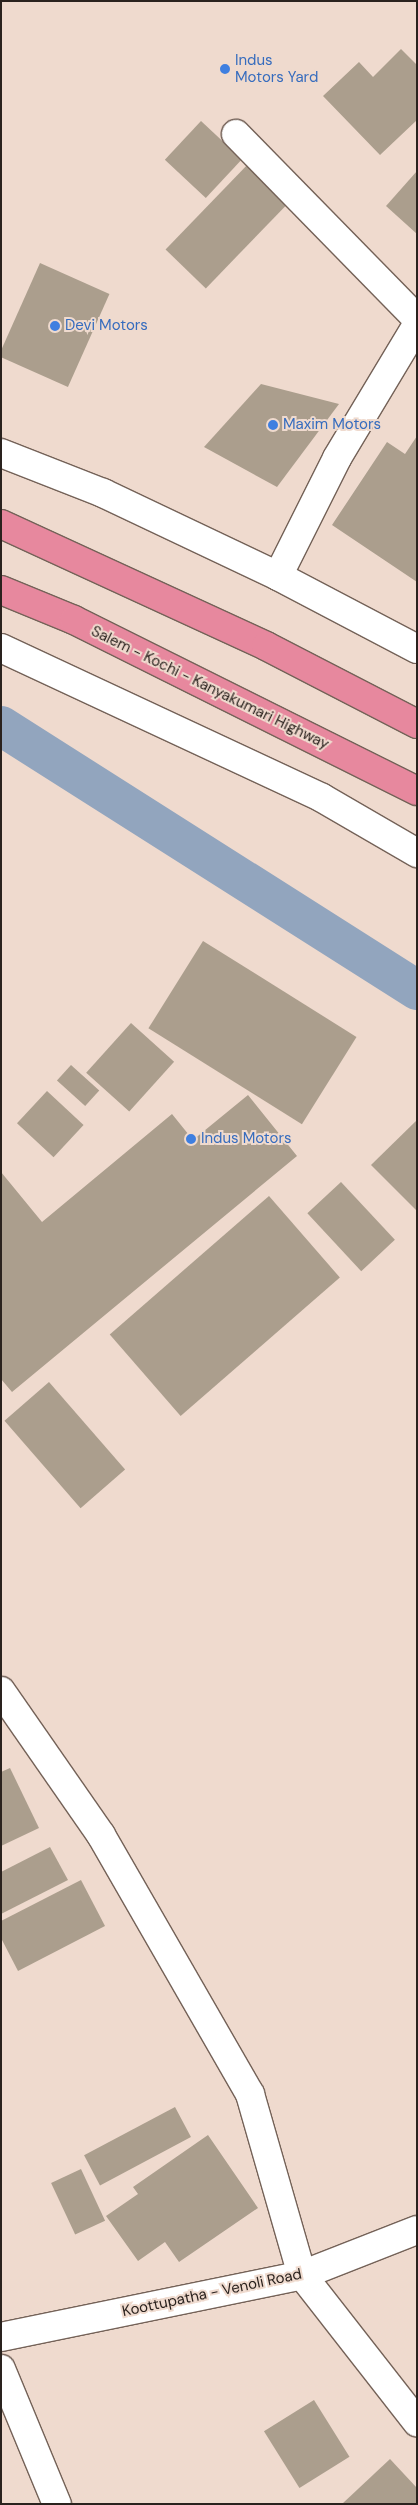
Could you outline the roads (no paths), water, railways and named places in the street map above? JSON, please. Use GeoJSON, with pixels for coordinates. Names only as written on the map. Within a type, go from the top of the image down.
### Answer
{"type":"FeatureCollection","features":[{"type":"Feature","properties":{"kind":"highway"},"geometry":{"type":"LineString","coordinates":[[1,524],[266,646],[417,724]]}},
{"type":"Feature","properties":{"kind":"highway","name":"Salem - Kochi - Kanyakumari Highway"},"geometry":{"type":"LineString","coordinates":[[1,590],[74,620],[417,790]]}},
{"type":"Feature","properties":{"kind":"street"},"geometry":{"type":"LineString","coordinates":[[236,134],[417,319]]}},
{"type":"Feature","properties":{"kind":"street"},"geometry":{"type":"LineString","coordinates":[[278,576],[337,458],[417,325]]}},
{"type":"Feature","properties":{"kind":"street"},"geometry":{"type":"LineString","coordinates":[[1,452],[103,493],[278,576],[417,649]]}},
{"type":"Feature","properties":{"kind":"street"},"geometry":{"type":"LineString","coordinates":[[1,648],[322,798],[417,853]]}},
{"type":"Feature","properties":{"kind":"street"},"geometry":{"type":"LineString","coordinates":[[1,1691],[100,1835],[250,2094],[302,2275],[417,2422]]}},
{"type":"Feature","properties":{"kind":"street","name":"Koottupatha - Venoli Road"},"geometry":{"type":"LineString","coordinates":[[1,2337],[302,2275],[417,2230]]}},
{"type":"Feature","properties":{"kind":"street"},"geometry":{"type":"LineString","coordinates":[[1,2368],[57,2504]]}},
{"type":"Feature","properties":{"kind":"waterway"},"geometry":{"type":"LineString","coordinates":[[1,726],[417,990]]}},
{"type":"Feature","properties":{"kind":"place","name":"Indus Motors Yard"},"geometry":{"type":"Point","coordinates":[225,69]}},
{"type":"Feature","properties":{"kind":"place","name":"Devi Motors"},"geometry":{"type":"Point","coordinates":[55,326]}},
{"type":"Feature","properties":{"kind":"place","name":"Maxim Motors"},"geometry":{"type":"Point","coordinates":[273,425]}},
{"type":"Feature","properties":{"kind":"place","name":"Indus Motors"},"geometry":{"type":"Point","coordinates":[191,1139]}}]}
